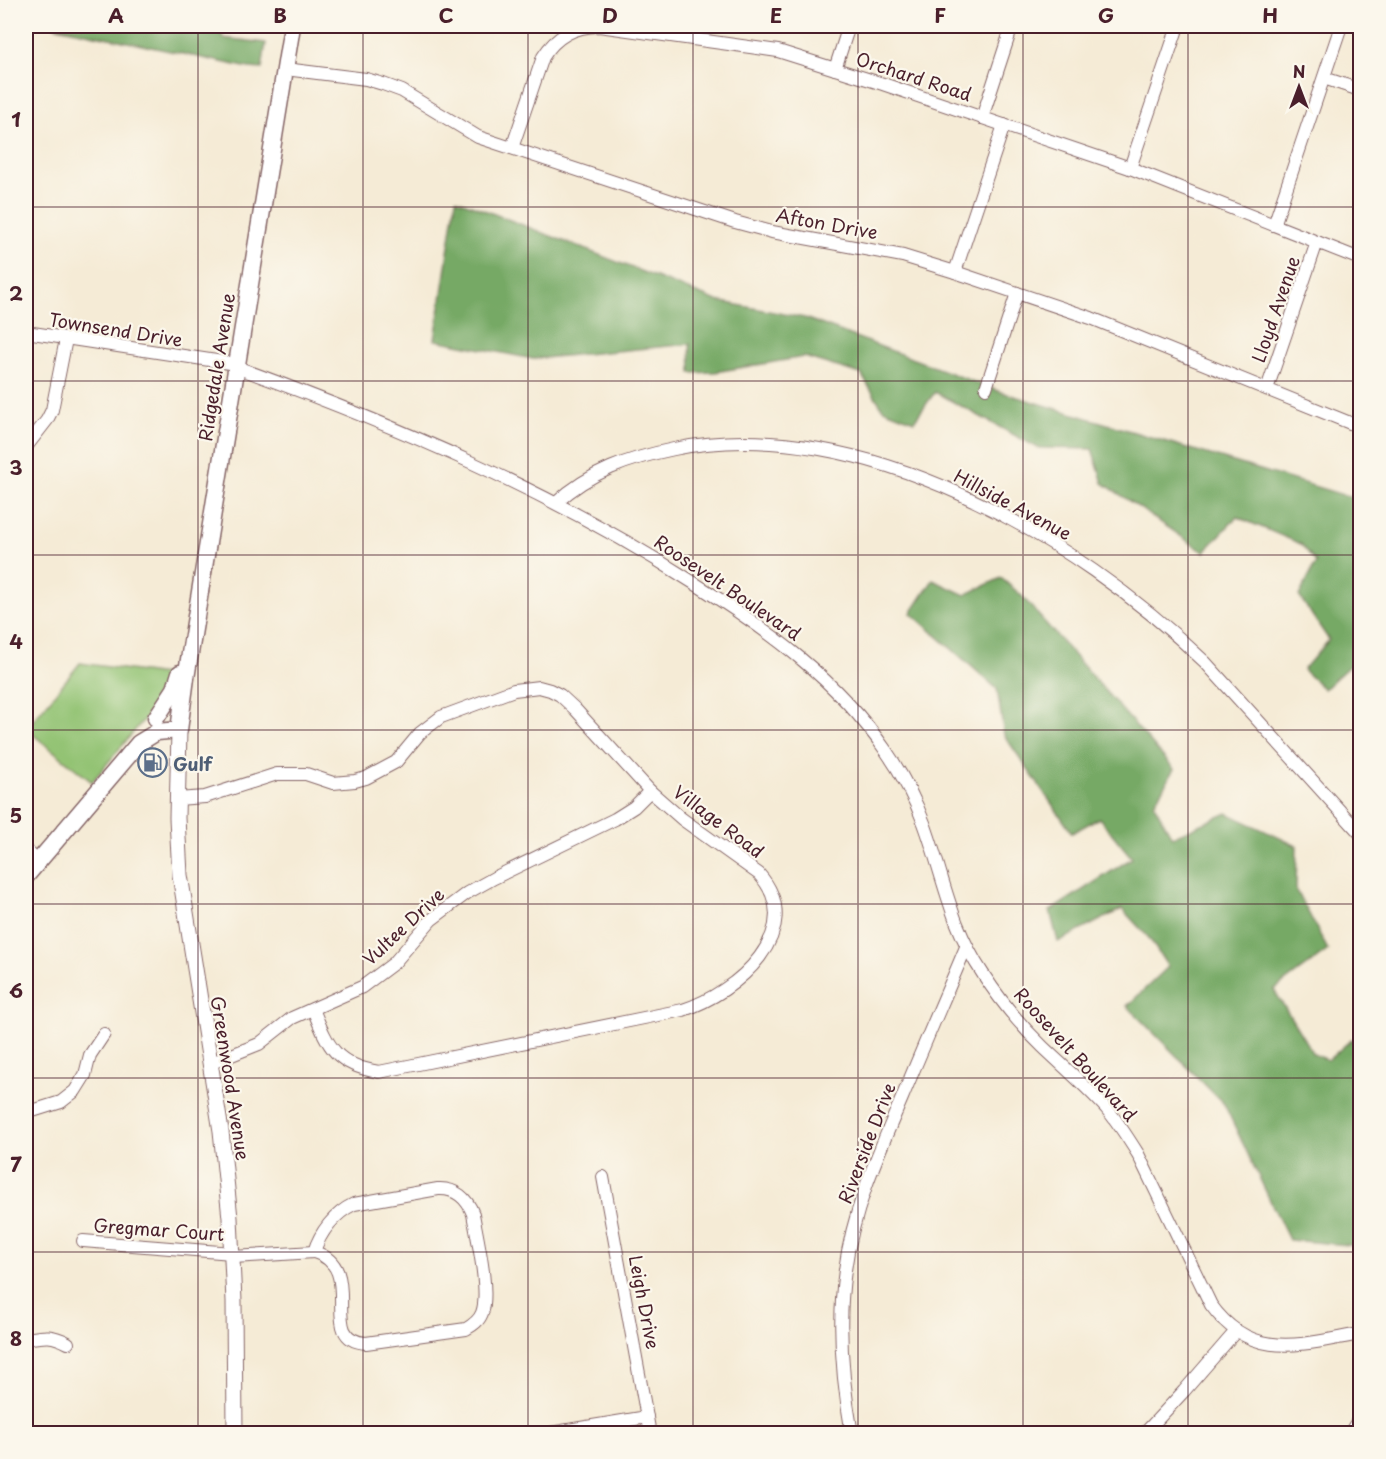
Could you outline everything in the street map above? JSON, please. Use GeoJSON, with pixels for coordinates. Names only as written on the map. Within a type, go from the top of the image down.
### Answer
{"type":"FeatureCollection","features":[{"type":"Feature","properties":{"kind":"main road","name":"Ridgedale Avenue"},"geometry":{"type":"LineString","coordinates":[[181,723],[188,663],[292,26]]}},
{"type":"Feature","properties":{"kind":"main road"},"geometry":{"type":"LineString","coordinates":[[139,743],[138,736],[156,718],[175,689],[180,674],[188,663]]}},
{"type":"Feature","properties":{"kind":"main road"},"geometry":{"type":"LineString","coordinates":[[156,718],[169,715],[181,723]]}},
{"type":"Feature","properties":{"kind":"main road"},"geometry":{"type":"LineString","coordinates":[[26,876],[32,856],[139,743],[157,732],[181,723]]}},
{"type":"Feature","properties":{"kind":"street","name":"Orchard Road"},"geometry":{"type":"LineString","coordinates":[[512,148],[543,57],[556,40],[575,28],[599,26],[765,48],[835,69],[1130,168],[1360,259]]}},
{"type":"Feature","properties":{"kind":"street"},"geometry":{"type":"LineString","coordinates":[[835,69],[849,26]]}},
{"type":"Feature","properties":{"kind":"street"},"geometry":{"type":"LineString","coordinates":[[982,118],[1012,26]]}},
{"type":"Feature","properties":{"kind":"street"},"geometry":{"type":"LineString","coordinates":[[1130,168],[1178,26]]}},
{"type":"Feature","properties":{"kind":"street"},"geometry":{"type":"LineString","coordinates":[[1274,225],[1341,26]]}},
{"type":"Feature","properties":{"kind":"street","name":"Afton Drive"},"geometry":{"type":"LineString","coordinates":[[285,69],[366,79],[383,84],[402,92],[467,132],[735,222],[772,232],[903,256],[955,272],[1091,318],[1360,427]]}},
{"type":"Feature","properties":{"kind":"street"},"geometry":{"type":"LineString","coordinates":[[1324,78],[1360,90]]}},
{"type":"Feature","properties":{"kind":"street"},"geometry":{"type":"LineString","coordinates":[[955,272],[1004,125]]}},
{"type":"Feature","properties":{"kind":"street","name":"Lloyd Avenue"},"geometry":{"type":"LineString","coordinates":[[1267,389],[1317,242]]}},
{"type":"Feature","properties":{"kind":"street"},"geometry":{"type":"LineString","coordinates":[[986,388],[1017,293]]}},
{"type":"Feature","properties":{"kind":"street","name":"Townsend Drive"},"geometry":{"type":"LineString","coordinates":[[26,332],[236,366]]}},
{"type":"Feature","properties":{"kind":"street"},"geometry":{"type":"LineString","coordinates":[[26,447],[52,410],[66,339]]}},
{"type":"Feature","properties":{"kind":"street","name":"Roosevelt Boulevard"},"geometry":{"type":"LineString","coordinates":[[236,366],[424,440],[556,503],[660,561],[738,610],[793,651],[842,695],[884,747],[904,778],[924,824],[954,920],[966,947],[982,973],[1021,1024],[1042,1047],[1088,1089],[1125,1133],[1138,1154],[1211,1305],[1219,1316],[1236,1331],[1261,1343],[1288,1346],[1360,1334]]}},
{"type":"Feature","properties":{"kind":"street","name":"Hillside Avenue"},"geometry":{"type":"LineString","coordinates":[[556,503],[568,491],[587,479],[629,460],[686,447],[741,442],[772,442],[825,450],[870,461],[953,492],[1008,519],[1082,562],[1183,641],[1205,662],[1360,833]]}},
{"type":"Feature","properties":{"kind":"street","name":"Village Road"},"geometry":{"type":"LineString","coordinates":[[177,799],[205,797],[277,774],[306,774],[333,783],[366,778],[396,762],[420,733],[441,717],[514,690],[528,687],[550,690],[560,695],[575,709],[650,791],[682,819],[759,874],[766,882],[775,903],[776,922],[766,947],[747,971],[712,999],[683,1010],[379,1072],[353,1065],[333,1051],[313,1009]]}},
{"type":"Feature","properties":{"kind":"street","name":"Greenwood Avenue"},"geometry":{"type":"LineString","coordinates":[[181,723],[177,839],[180,875],[221,1131],[233,1255],[235,1434]]}},
{"type":"Feature","properties":{"kind":"street","name":"Vultee Drive"},"geometry":{"type":"LineString","coordinates":[[209,1064],[259,1044],[292,1018],[351,993],[394,963],[431,920],[467,893],[615,819],[633,807],[650,791]]}},
{"type":"Feature","properties":{"kind":"street","name":"Riverside Drive"},"geometry":{"type":"LineString","coordinates":[[852,1434],[843,1385],[841,1342],[842,1306],[850,1238],[869,1174],[966,947]]}},
{"type":"Feature","properties":{"kind":"street"},"geometry":{"type":"LineString","coordinates":[[26,1113],[61,1102],[75,1091],[85,1075],[90,1055],[104,1034]]}},
{"type":"Feature","properties":{"kind":"street","name":"Leigh Drive"},"geometry":{"type":"LineString","coordinates":[[603,1176],[650,1434]]}},
{"type":"Feature","properties":{"kind":"street"},"geometry":{"type":"LineString","coordinates":[[438,1189],[452,1190],[465,1198],[473,1214],[485,1292],[483,1312],[478,1320],[466,1329],[358,1343],[348,1336],[340,1321],[341,1289],[335,1265],[329,1259],[314,1252],[323,1233],[334,1218],[354,1204],[438,1189]]}},
{"type":"Feature","properties":{"kind":"street","name":"Gregmar Court"},"geometry":{"type":"LineString","coordinates":[[83,1241],[233,1255],[314,1252]]}},
{"type":"Feature","properties":{"kind":"street"},"geometry":{"type":"LineString","coordinates":[[1144,1434],[1236,1331]]}},
{"type":"Feature","properties":{"kind":"street"},"geometry":{"type":"LineString","coordinates":[[26,1339],[49,1336],[68,1343]]}},
{"type":"Feature","properties":{"kind":"street"},"geometry":{"type":"LineString","coordinates":[[544,1434],[647,1417]]}},
{"type":"Feature","properties":{"kind":"street"},"geometry":{"type":"LineString","coordinates":[[1351,1434],[1360,1420]]}},
{"type":"Feature","properties":{"kind":"green space"},"geometry":{"type":"Polygon","coordinates":[[[53,26],[219,26],[223,38],[266,43],[262,69],[249,68],[53,26]]]}},
{"type":"Feature","properties":{"kind":"green space"},"geometry":{"type":"Polygon","coordinates":[[[456,199],[717,301],[805,318],[1001,392],[1360,500],[1360,656],[1324,689],[1303,670],[1329,640],[1299,596],[1316,562],[1301,544],[1237,517],[1204,552],[1103,483],[1092,449],[1038,448],[935,392],[914,421],[883,409],[861,374],[804,357],[715,372],[691,373],[690,344],[533,359],[435,340],[456,199]]]}},
{"type":"Feature","properties":{"kind":"green space"},"geometry":{"type":"Polygon","coordinates":[[[1001,578],[1020,594],[1174,769],[1154,804],[1172,837],[1227,813],[1297,846],[1296,889],[1328,950],[1274,990],[1313,1054],[1328,1060],[1352,1039],[1360,1045],[1360,1246],[1289,1240],[1224,1104],[1127,1006],[1168,967],[1149,938],[1122,909],[1058,942],[1050,911],[1132,858],[1099,818],[1072,833],[1004,735],[997,689],[911,613],[933,580],[965,595],[1001,578]]]}},
{"type":"Feature","properties":{"kind":"green space"},"geometry":{"type":"Polygon","coordinates":[[[80,663],[171,676],[170,688],[92,782],[26,729],[80,663]]]}},
{"type":"Feature","properties":{"kind":"place","name":"Gulf"},"geometry":{"type":"Point","coordinates":[152,763]}}]}
